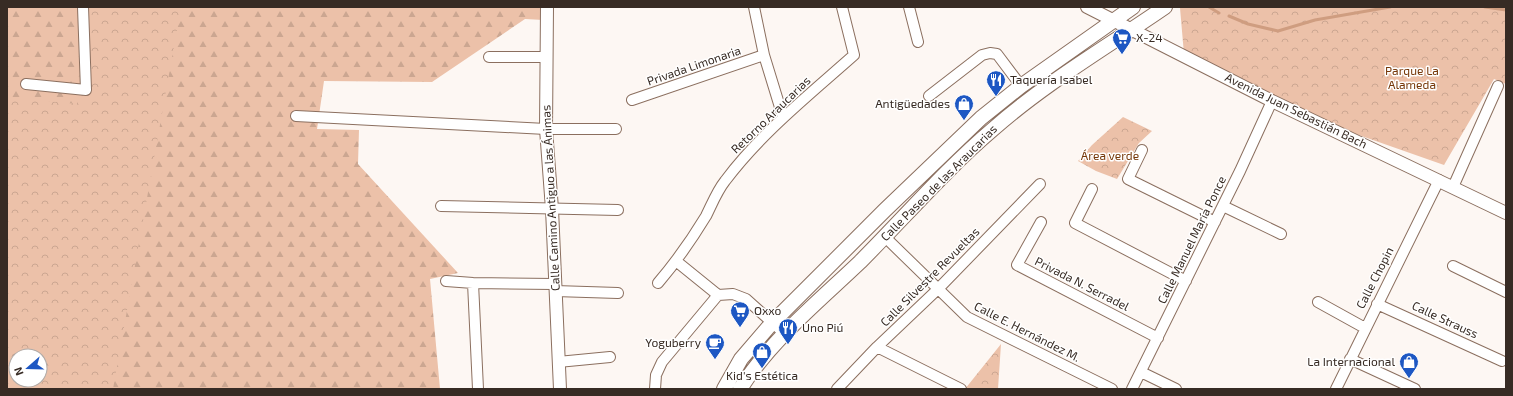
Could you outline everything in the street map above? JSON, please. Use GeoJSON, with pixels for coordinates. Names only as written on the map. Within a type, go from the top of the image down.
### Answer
{"type":"FeatureCollection","features":[{"type":"Feature","properties":{"kind":"main road","name":"Calle Paseo de las Araucarias"},"geometry":{"type":"LineString","coordinates":[[724,389],[742,359],[772,323],[885,210],[981,118],[1021,86],[1133,7]]}},
{"type":"Feature","properties":{"kind":"main road","name":"Calle Paseo de las Araucarias"},"geometry":{"type":"LineString","coordinates":[[740,389],[752,370],[785,334],[992,130],[1031,99],[1165,7]]}},
{"type":"Feature","properties":{"kind":"main road"},"geometry":{"type":"LineString","coordinates":[[943,156],[953,167]]}},
{"type":"Feature","properties":{"kind":"street"},"geometry":{"type":"LineString","coordinates":[[26,84],[86,90],[83,7]]}},
{"type":"Feature","properties":{"kind":"street","name":"Calle Camino Antiguo a las Ánimas"},"geometry":{"type":"LineString","coordinates":[[547,7],[546,129],[552,209],[560,389]]}},
{"type":"Feature","properties":{"kind":"street"},"geometry":{"type":"LineString","coordinates":[[754,7],[764,56],[784,117]]}},
{"type":"Feature","properties":{"kind":"street","name":"Retorno Araucarias"},"geometry":{"type":"LineString","coordinates":[[658,283],[676,261],[706,216],[724,182],[751,149],[784,117],[854,55],[842,7]]}},
{"type":"Feature","properties":{"kind":"street"},"geometry":{"type":"LineString","coordinates":[[908,7],[918,42]]}},
{"type":"Feature","properties":{"kind":"street","name":"Avenida Juan Sebastián Bach"},"geometry":{"type":"LineString","coordinates":[[1087,7],[1272,101],[1506,213]]}},
{"type":"Feature","properties":{"kind":"street"},"geometry":{"type":"LineString","coordinates":[[929,96],[982,55],[990,53],[997,54],[1021,86]]}},
{"type":"Feature","properties":{"kind":"street","name":"Privada Limonaria"},"geometry":{"type":"LineString","coordinates":[[632,100],[764,56]]}},
{"type":"Feature","properties":{"kind":"street"},"geometry":{"type":"LineString","coordinates":[[488,57],[546,57]]}},
{"type":"Feature","properties":{"kind":"street"},"geometry":{"type":"LineString","coordinates":[[1453,187],[1498,86]]}},
{"type":"Feature","properties":{"kind":"street","name":"Calle Manuel María Ponce"},"geometry":{"type":"LineString","coordinates":[[1132,389],[1223,206],[1272,101]]}},
{"type":"Feature","properties":{"kind":"street"},"geometry":{"type":"LineString","coordinates":[[296,116],[546,129],[616,129]]}},
{"type":"Feature","properties":{"kind":"street"},"geometry":{"type":"LineString","coordinates":[[1142,150],[1128,179],[1215,222]]}},
{"type":"Feature","properties":{"kind":"street","name":"Calle Chopin"},"geometry":{"type":"LineString","coordinates":[[1336,389],[1439,180]]}},
{"type":"Feature","properties":{"kind":"street","name":"Calle Silvestre Revueltas"},"geometry":{"type":"LineString","coordinates":[[838,389],[877,347],[938,289],[1040,184]]}},
{"type":"Feature","properties":{"kind":"street"},"geometry":{"type":"LineString","coordinates":[[1092,189],[1075,223],[1186,281]]}},
{"type":"Feature","properties":{"kind":"street"},"geometry":{"type":"LineString","coordinates":[[441,206],[618,210]]}},
{"type":"Feature","properties":{"kind":"street"},"geometry":{"type":"LineString","coordinates":[[1223,206],[1281,234]]}},
{"type":"Feature","properties":{"kind":"street","name":"Privada N. Serradel"},"geometry":{"type":"LineString","coordinates":[[1041,222],[1017,265],[1158,338]]}},
{"type":"Feature","properties":{"kind":"street","name":"Calle E. Hernández M."},"geometry":{"type":"LineString","coordinates":[[885,237],[967,317],[1112,389]]}},
{"type":"Feature","properties":{"kind":"street"},"geometry":{"type":"LineString","coordinates":[[676,261],[718,295],[733,294],[746,299],[785,334]]}},
{"type":"Feature","properties":{"kind":"street"},"geometry":{"type":"LineString","coordinates":[[1453,266],[1506,292]]}},
{"type":"Feature","properties":{"kind":"street"},"geometry":{"type":"LineString","coordinates":[[446,281],[618,293]]}},
{"type":"Feature","properties":{"kind":"street"},"geometry":{"type":"LineString","coordinates":[[473,283],[478,389]]}},
{"type":"Feature","properties":{"kind":"street"},"geometry":{"type":"LineString","coordinates":[[655,389],[656,375],[662,362],[718,295]]}},
{"type":"Feature","properties":{"kind":"street"},"geometry":{"type":"LineString","coordinates":[[1318,302],[1365,328]]}},
{"type":"Feature","properties":{"kind":"street","name":"Calle Strauss"},"geometry":{"type":"LineString","coordinates":[[1378,304],[1502,361]]}},
{"type":"Feature","properties":{"kind":"street"},"geometry":{"type":"LineString","coordinates":[[877,347],[961,389]]}},
{"type":"Feature","properties":{"kind":"street"},"geometry":{"type":"LineString","coordinates":[[558,362],[610,357]]}},
{"type":"Feature","properties":{"kind":"street"},"geometry":{"type":"LineString","coordinates":[[1350,359],[1415,389]]}},
{"type":"Feature","properties":{"kind":"street"},"geometry":{"type":"LineString","coordinates":[[1141,372],[1176,389]]}},
{"type":"Feature","properties":{"kind":"green space"},"geometry":{"type":"Polygon","coordinates":[[[7,7],[543,7],[543,20],[525,19],[432,82],[324,81],[317,129],[359,130],[358,164],[458,273],[430,279],[440,389],[7,389],[7,7]]]}},
{"type":"Feature","properties":{"kind":"green space"},"geometry":{"type":"Polygon","coordinates":[[[86,7],[181,7],[113,389],[7,389],[7,97],[77,104],[86,7]]]}},
{"type":"Feature","properties":{"kind":"green space","name":"Parque La Alameda"},"geometry":{"type":"Polygon","coordinates":[[[1506,7],[1506,84],[1494,79],[1444,165],[1353,133],[1271,98],[1184,54],[1180,8],[1506,7]]]}},
{"type":"Feature","properties":{"kind":"green space","name":"Área verde"},"geometry":{"type":"Polygon","coordinates":[[[1123,117],[1152,131],[1139,143],[1117,179],[1096,171],[1078,161],[1092,145],[1123,117]]]}},
{"type":"Feature","properties":{"kind":"green space"},"geometry":{"type":"Polygon","coordinates":[[[1001,344],[998,389],[965,389],[1001,344]]]}},
{"type":"Feature","properties":{"kind":"waterway"},"geometry":{"type":"LineString","coordinates":[[1209,7],[1219,13]]}},
{"type":"Feature","properties":{"kind":"waterway"},"geometry":{"type":"LineString","coordinates":[[1229,16],[1248,24],[1278,31],[1315,20],[1390,7]]}},
{"type":"Feature","properties":{"kind":"waterway"},"geometry":{"type":"LineString","coordinates":[[1485,7],[1506,10]]}},
{"type":"Feature","properties":{"kind":"place","name":"X-24"},"geometry":{"type":"Point","coordinates":[1122,55]}},
{"type":"Feature","properties":{"kind":"place","name":"Taquería Isabel"},"geometry":{"type":"Point","coordinates":[996,97]}},
{"type":"Feature","properties":{"kind":"place","name":"Antigüedades"},"geometry":{"type":"Point","coordinates":[964,121]}},
{"type":"Feature","properties":{"kind":"place","name":"Oxxo"},"geometry":{"type":"Point","coordinates":[740,328]}},
{"type":"Feature","properties":{"kind":"place","name":"Uno Piú"},"geometry":{"type":"Point","coordinates":[788,345]}},
{"type":"Feature","properties":{"kind":"place","name":"Yoguberry"},"geometry":{"type":"Point","coordinates":[715,360]}},
{"type":"Feature","properties":{"kind":"place","name":"Kid's Estética"},"geometry":{"type":"Point","coordinates":[762,369]}},
{"type":"Feature","properties":{"kind":"place","name":"La Internacional"},"geometry":{"type":"Point","coordinates":[1409,379]}}]}
